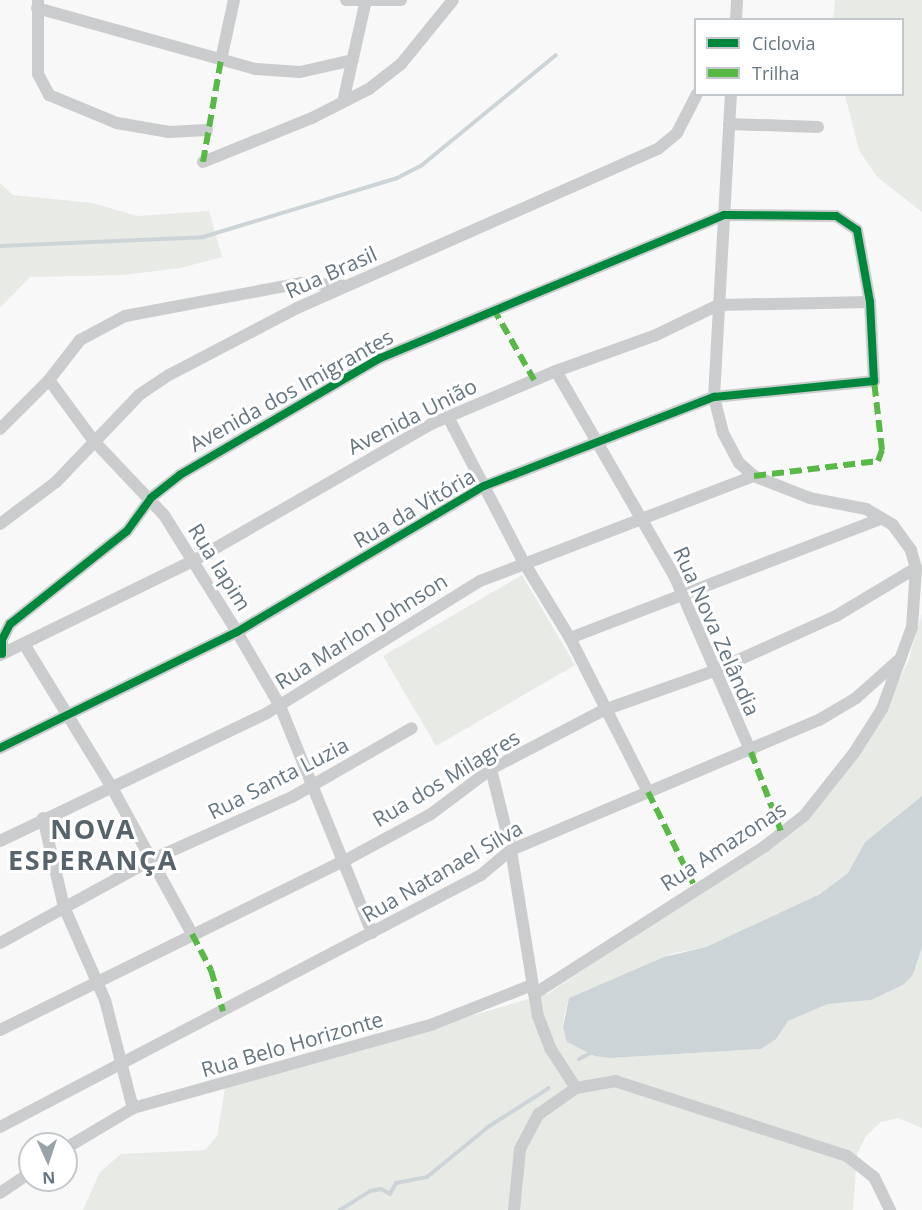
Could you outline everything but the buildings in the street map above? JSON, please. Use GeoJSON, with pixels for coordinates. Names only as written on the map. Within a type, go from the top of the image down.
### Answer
{"type":"FeatureCollection","features":[{"type":"Feature","properties":{"kind":"street"},"geometry":{"type":"LineString","coordinates":[[221,60],[234,0]]}},
{"type":"Feature","properties":{"kind":"street"},"geometry":{"type":"LineString","coordinates":[[346,0],[401,0]]}},
{"type":"Feature","properties":{"kind":"street"},"geometry":{"type":"LineString","coordinates":[[203,162],[343,102],[402,64],[453,0]]}},
{"type":"Feature","properties":{"kind":"street"},"geometry":{"type":"LineString","coordinates":[[736,18],[737,0]]}},
{"type":"Feature","properties":{"kind":"street"},"geometry":{"type":"LineString","coordinates":[[343,102],[366,1]]}},
{"type":"Feature","properties":{"kind":"street"},"geometry":{"type":"LineString","coordinates":[[207,130],[169,132],[127,125],[56,100],[44,89],[38,74],[38,4],[221,60],[300,72],[353,60]]}},
{"type":"Feature","properties":{"kind":"street","name":"Rua Brasil"},"geometry":{"type":"LineString","coordinates":[[0,524],[56,482],[93,440],[139,395],[169,375],[346,286],[658,149],[677,133],[695,96]]}},
{"type":"Feature","properties":{"kind":"street","name":"Rua Amazonas"},"geometry":{"type":"LineString","coordinates":[[533,989],[765,846],[804,816],[876,718],[903,656],[915,607],[916,568],[904,538],[882,518],[754,476],[739,463],[727,442],[714,397],[731,96]]}},
{"type":"Feature","properties":{"kind":"street"},"geometry":{"type":"LineString","coordinates":[[729,124],[818,127]]}},
{"type":"Feature","properties":{"kind":"street","name":"Avenida dos Imigrantes"},"geometry":{"type":"LineString","coordinates":[[1,655],[2,640],[10,624],[127,531],[151,498],[196,464],[395,350],[724,215],[836,216],[857,230],[870,302]]}},
{"type":"Feature","properties":{"kind":"street"},"geometry":{"type":"LineString","coordinates":[[0,429],[49,380],[80,340],[125,316],[302,283],[346,286]]}},
{"type":"Feature","properties":{"kind":"street","name":"Avenida União"},"geometry":{"type":"LineString","coordinates":[[1,655],[193,561],[448,417],[556,370],[654,336],[718,305],[870,302]]}},
{"type":"Feature","properties":{"kind":"street","name":"Rua da Vitória"},"geometry":{"type":"LineString","coordinates":[[0,748],[63,714],[237,632],[484,486],[714,397],[874,381],[870,302]]}},
{"type":"Feature","properties":{"kind":"street","name":"Rua Nova Zelândia"},"geometry":{"type":"LineString","coordinates":[[556,370],[682,592],[714,671],[751,752]]}},
{"type":"Feature","properties":{"kind":"street","name":"Rua Iapim"},"geometry":{"type":"LineString","coordinates":[[49,380],[93,440],[151,498],[237,632],[280,706],[372,933]]}},
{"type":"Feature","properties":{"kind":"street"},"geometry":{"type":"LineString","coordinates":[[448,417],[523,561],[570,638],[604,710],[648,792]]}},
{"type":"Feature","properties":{"kind":"street","name":"Rua Marlon Johnson"},"geometry":{"type":"LineString","coordinates":[[0,841],[43,818],[280,706],[454,594],[523,561],[754,476]]}},
{"type":"Feature","properties":{"kind":"street"},"geometry":{"type":"LineString","coordinates":[[570,638],[682,592],[882,518]]}},
{"type":"Feature","properties":{"kind":"street","name":"Rua dos Milagres"},"geometry":{"type":"LineString","coordinates":[[0,1030],[97,980],[344,861],[431,814],[491,769],[604,710],[714,671],[858,605],[916,568]]}},
{"type":"Feature","properties":{"kind":"street"},"geometry":{"type":"LineString","coordinates":[[24,644],[63,714],[111,786],[192,934]]}},
{"type":"Feature","properties":{"kind":"street","name":"Rua Natanael Silva"},"geometry":{"type":"LineString","coordinates":[[0,1127],[481,875],[511,850],[648,792],[751,752],[839,709],[903,656]]}},
{"type":"Feature","properties":{"kind":"street","name":"Rua Santa Luzia"},"geometry":{"type":"LineString","coordinates":[[0,943],[151,860],[313,785],[412,728]]}},
{"type":"Feature","properties":{"kind":"street"},"geometry":{"type":"LineString","coordinates":[[491,769],[511,850],[533,989],[550,1048],[576,1088]]}},
{"type":"Feature","properties":{"kind":"street"},"geometry":{"type":"LineString","coordinates":[[43,818],[64,907],[97,980],[122,1062],[133,1108]]}},
{"type":"Feature","properties":{"kind":"street","name":"Rua Belo Horizonte"},"geometry":{"type":"LineString","coordinates":[[78,1141],[133,1108],[433,1024],[533,989]]}},
{"type":"Feature","properties":{"kind":"street"},"geometry":{"type":"LineString","coordinates":[[514,1210],[516,1168],[528,1130],[554,1100],[576,1088],[615,1081],[636,1085],[847,1156],[874,1177],[890,1210]]}},
{"type":"Feature","properties":{"kind":"street"},"geometry":{"type":"LineString","coordinates":[[0,1193],[18,1181]]}},
{"type":"Feature","properties":{"kind":"shaded area"},"geometry":{"type":"Polygon","coordinates":[[[835,0],[922,0],[922,212],[877,177],[859,150],[845,96],[904,96],[904,18],[833,18],[835,0]]]}},
{"type":"Feature","properties":{"kind":"shaded area"},"geometry":{"type":"Polygon","coordinates":[[[0,183],[13,195],[93,203],[137,216],[209,211],[222,257],[180,268],[123,275],[30,277],[0,308],[0,183]]]}},
{"type":"Feature","properties":{"kind":"shaded area"},"geometry":{"type":"Polygon","coordinates":[[[522,575],[575,665],[436,746],[383,656],[522,575]]]}},
{"type":"Feature","properties":{"kind":"shaded area"},"geometry":{"type":"Polygon","coordinates":[[[922,613],[922,796],[865,842],[848,873],[820,894],[706,947],[674,953],[569,998],[564,1016],[563,1027],[610,1058],[761,1049],[788,1021],[828,1004],[871,1000],[903,985],[913,975],[922,947],[922,1128],[898,1118],[881,1122],[866,1136],[857,1154],[853,1210],[83,1210],[100,1172],[121,1154],[205,1150],[217,1136],[225,1088],[549,993],[797,824],[893,692],[908,662],[922,613]]]}},
{"type":"Feature","properties":{"kind":"shaded area"},"geometry":{"type":"Polygon","coordinates":[[[922,796],[922,947],[913,975],[903,985],[871,1000],[828,1004],[788,1021],[776,1039],[761,1049],[610,1058],[595,1056],[567,1042],[563,1027],[569,998],[664,957],[706,947],[820,894],[848,873],[865,842],[922,796]]]}},
{"type":"Feature","properties":{"kind":"waterway"},"geometry":{"type":"LineString","coordinates":[[0,246],[203,237],[397,178],[422,165],[556,55]]}},
{"type":"Feature","properties":{"kind":"waterway"},"geometry":{"type":"LineString","coordinates":[[579,1059],[593,1052]]}},
{"type":"Feature","properties":{"kind":"waterway"},"geometry":{"type":"LineString","coordinates":[[340,1210],[370,1191],[381,1189],[390,1194],[396,1183],[427,1177],[488,1127],[549,1088]]}},
{"type":"Feature","properties":{"kind":"marked path"},"geometry":{"type":"LineString","coordinates":[[203,162],[221,60]]}},
{"type":"Feature","properties":{"kind":"marked path"},"geometry":{"type":"LineString","coordinates":[[493,308],[534,380]]}},
{"type":"Feature","properties":{"kind":"marked path"},"geometry":{"type":"LineString","coordinates":[[754,476],[878,461],[882,450],[874,381]]}},
{"type":"Feature","properties":{"kind":"marked path"},"geometry":{"type":"LineString","coordinates":[[751,752],[782,834]]}},
{"type":"Feature","properties":{"kind":"marked path"},"geometry":{"type":"LineString","coordinates":[[648,792],[695,887]]}},
{"type":"Feature","properties":{"kind":"marked path"},"geometry":{"type":"LineString","coordinates":[[192,934],[211,970],[223,1011]]}},
{"type":"Feature","properties":{"kind":"cycle path"},"geometry":{"type":"LineString","coordinates":[[0,748],[237,632],[484,486],[714,397],[874,381],[870,302],[857,230],[836,216],[724,215],[380,358],[180,475],[151,498],[127,531],[10,624],[2,640],[2,654]]}},
{"type":"Feature","properties":{"kind":"district","name":"NOVA ESPERANÇA"},"geometry":{"type":"Point","coordinates":[93,844]}}]}
